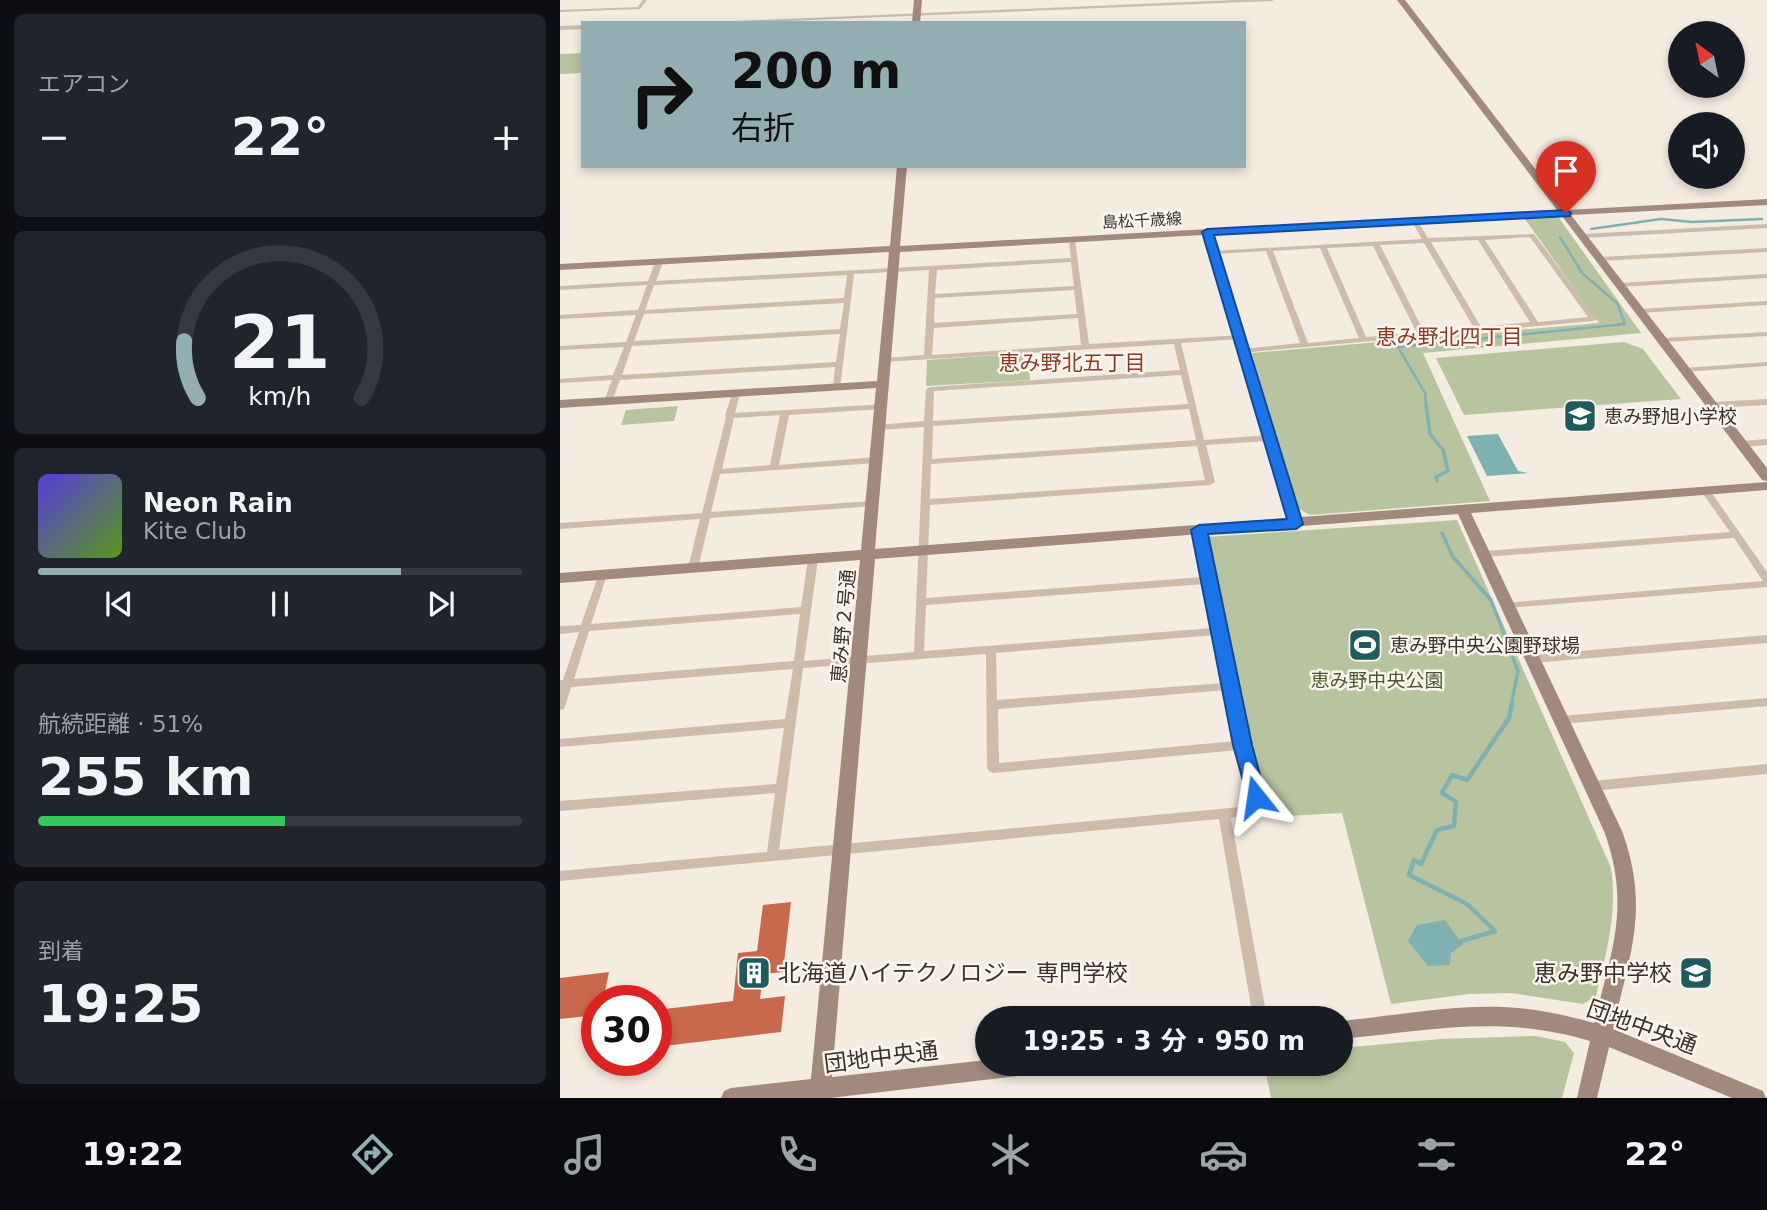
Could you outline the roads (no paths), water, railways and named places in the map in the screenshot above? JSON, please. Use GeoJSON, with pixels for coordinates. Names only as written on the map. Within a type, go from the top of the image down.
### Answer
{"type":"FeatureCollection","features":[{"type":"Feature","properties":{"kind":"street"},"geometry":{"type":"LineString","coordinates":[[560,11],[640,8],[645,0]]}},
{"type":"Feature","properties":{"kind":"street"},"geometry":{"type":"LineString","coordinates":[[914,17],[918,0]]}},
{"type":"Feature","properties":{"kind":"street"},"geometry":{"type":"LineString","coordinates":[[737,21],[901,14],[914,17],[1272,0]]}},
{"type":"Feature","properties":{"kind":"street"},"geometry":{"type":"LineString","coordinates":[[1401,0],[1767,477]]}},
{"type":"Feature","properties":{"kind":"street"},"geometry":{"type":"LineString","coordinates":[[560,28],[581,27]]}},
{"type":"Feature","properties":{"kind":"street","name":"恵み野２号通"},"geometry":{"type":"LineString","coordinates":[[821,1094],[902,168]]}},
{"type":"Feature","properties":{"kind":"street","name":"島松千歳線"},"geometry":{"type":"LineString","coordinates":[[560,267],[1767,202]]}},
{"type":"Feature","properties":{"kind":"street"},"geometry":{"type":"LineString","coordinates":[[1414,220],[1479,330]]}},
{"type":"Feature","properties":{"kind":"street"},"geometry":{"type":"LineString","coordinates":[[1583,236],[1767,226]]}},
{"type":"Feature","properties":{"kind":"street"},"geometry":{"type":"LineString","coordinates":[[1207,232],[1296,524]]}},
{"type":"Feature","properties":{"kind":"street"},"geometry":{"type":"LineString","coordinates":[[1214,252],[1532,235],[1593,319],[1243,351]]}},
{"type":"Feature","properties":{"kind":"street"},"geometry":{"type":"LineString","coordinates":[[1480,238],[1536,325]]}},
{"type":"Feature","properties":{"kind":"street"},"geometry":{"type":"LineString","coordinates":[[1072,240],[1084,347]]}},
{"type":"Feature","properties":{"kind":"street"},"geometry":{"type":"LineString","coordinates":[[1376,244],[1422,334]]}},
{"type":"Feature","properties":{"kind":"street"},"geometry":{"type":"LineString","coordinates":[[1323,247],[1363,339]]}},
{"type":"Feature","properties":{"kind":"street"},"geometry":{"type":"LineString","coordinates":[[1269,250],[1305,345]]}},
{"type":"Feature","properties":{"kind":"street"},"geometry":{"type":"LineString","coordinates":[[1600,259],[1767,250]]}},
{"type":"Feature","properties":{"kind":"street"},"geometry":{"type":"LineString","coordinates":[[560,288],[1074,260]]}},
{"type":"Feature","properties":{"kind":"street"},"geometry":{"type":"LineString","coordinates":[[608,401],[659,262]]}},
{"type":"Feature","properties":{"kind":"street"},"geometry":{"type":"LineString","coordinates":[[928,357],[933,269]]}},
{"type":"Feature","properties":{"kind":"street"},"geometry":{"type":"LineString","coordinates":[[837,387],[851,273]]}},
{"type":"Feature","properties":{"kind":"street"},"geometry":{"type":"LineString","coordinates":[[1619,285],[1767,276]]}},
{"type":"Feature","properties":{"kind":"street"},"geometry":{"type":"LineString","coordinates":[[931,296],[1077,288]]}},
{"type":"Feature","properties":{"kind":"street"},"geometry":{"type":"LineString","coordinates":[[560,317],[848,300]]}},
{"type":"Feature","properties":{"kind":"street"},"geometry":{"type":"LineString","coordinates":[[1639,311],[1767,303]]}},
{"type":"Feature","properties":{"kind":"street"},"geometry":{"type":"LineString","coordinates":[[929,326],[1080,316]]}},
{"type":"Feature","properties":{"kind":"street"},"geometry":{"type":"LineString","coordinates":[[560,348],[844,331]]}},
{"type":"Feature","properties":{"kind":"street"},"geometry":{"type":"LineString","coordinates":[[1663,340],[1767,334]]}},
{"type":"Feature","properties":{"kind":"street"},"geometry":{"type":"LineString","coordinates":[[886,360],[1239,337]]}},
{"type":"Feature","properties":{"kind":"street"},"geometry":{"type":"LineString","coordinates":[[926,502],[1210,482],[1177,341]]}},
{"type":"Feature","properties":{"kind":"street"},"geometry":{"type":"LineString","coordinates":[[560,381],[840,364]]}},
{"type":"Feature","properties":{"kind":"street"},"geometry":{"type":"LineString","coordinates":[[1684,369],[1767,364]]}},
{"type":"Feature","properties":{"kind":"street"},"geometry":{"type":"LineString","coordinates":[[919,656],[930,389],[1185,372]]}},
{"type":"Feature","properties":{"kind":"street"},"geometry":{"type":"LineString","coordinates":[[560,404],[884,383]]}},
{"type":"Feature","properties":{"kind":"street"},"geometry":{"type":"LineString","coordinates":[[693,568],[736,393]]}},
{"type":"Feature","properties":{"kind":"street"},"geometry":{"type":"LineString","coordinates":[[1713,405],[1767,401]]}},
{"type":"Feature","properties":{"kind":"street"},"geometry":{"type":"LineString","coordinates":[[729,416],[882,406]]}},
{"type":"Feature","properties":{"kind":"street"},"geometry":{"type":"LineString","coordinates":[[880,427],[1193,406]]}},
{"type":"Feature","properties":{"kind":"street"},"geometry":{"type":"LineString","coordinates":[[774,467],[785,413]]}},
{"type":"Feature","properties":{"kind":"street"},"geometry":{"type":"LineString","coordinates":[[928,462],[1268,439]]}},
{"type":"Feature","properties":{"kind":"street"},"geometry":{"type":"LineString","coordinates":[[1742,444],[1767,442]]}},
{"type":"Feature","properties":{"kind":"street"},"geometry":{"type":"LineString","coordinates":[[716,472],[876,460]]}},
{"type":"Feature","properties":{"kind":"street"},"geometry":{"type":"LineString","coordinates":[[560,578],[1767,486]]}},
{"type":"Feature","properties":{"kind":"street"},"geometry":{"type":"LineString","coordinates":[[1508,605],[1767,582],[1706,491]]}},
{"type":"Feature","properties":{"kind":"street"},"geometry":{"type":"LineString","coordinates":[[560,526],[872,504]]}},
{"type":"Feature","properties":{"kind":"street"},"geometry":{"type":"LineString","coordinates":[[1462,509],[1592,786],[1627,870],[1630,908],[1587,1098]]}},
{"type":"Feature","properties":{"kind":"street"},"geometry":{"type":"LineString","coordinates":[[560,876],[1244,812],[1256,797],[1242,745],[1233,686],[1199,530]]}},
{"type":"Feature","properties":{"kind":"street"},"geometry":{"type":"LineString","coordinates":[[1485,554],[1737,536]]}},
{"type":"Feature","properties":{"kind":"street"},"geometry":{"type":"LineString","coordinates":[[772,858],[813,559]]}},
{"type":"Feature","properties":{"kind":"street"},"geometry":{"type":"LineString","coordinates":[[560,706],[564,684],[602,575]]}},
{"type":"Feature","properties":{"kind":"street"},"geometry":{"type":"LineString","coordinates":[[922,602],[1210,580]]}},
{"type":"Feature","properties":{"kind":"street"},"geometry":{"type":"LineString","coordinates":[[560,630],[806,610]]}},
{"type":"Feature","properties":{"kind":"street"},"geometry":{"type":"LineString","coordinates":[[564,684],[1221,631]]}},
{"type":"Feature","properties":{"kind":"street"},"geometry":{"type":"LineString","coordinates":[[1533,659],[1767,639]]}},
{"type":"Feature","properties":{"kind":"street"},"geometry":{"type":"LineString","coordinates":[[991,649],[993,768],[1242,745]]}},
{"type":"Feature","properties":{"kind":"street"},"geometry":{"type":"LineString","coordinates":[[992,705],[1233,686]]}},
{"type":"Feature","properties":{"kind":"street"},"geometry":{"type":"LineString","coordinates":[[1561,720],[1767,702]]}},
{"type":"Feature","properties":{"kind":"street"},"geometry":{"type":"LineString","coordinates":[[560,743],[791,723]]}},
{"type":"Feature","properties":{"kind":"street"},"geometry":{"type":"LineString","coordinates":[[1592,786],[1767,769]]}},
{"type":"Feature","properties":{"kind":"street"},"geometry":{"type":"LineString","coordinates":[[560,806],[782,788]]}},
{"type":"Feature","properties":{"kind":"street"},"geometry":{"type":"LineString","coordinates":[[1224,815],[1258,1006]]}},
{"type":"Feature","properties":{"kind":"street","name":"団地中央通"},"geometry":{"type":"LineString","coordinates":[[1353,1029],[1504,1016],[1534,1019],[1602,1035],[1756,1098]]}},
{"type":"Feature","properties":{"kind":"street","name":"団地中央通"},"geometry":{"type":"LineString","coordinates":[[731,1098],[821,1094],[975,1073]]}},
{"type":"Feature","properties":{"kind":"water"},"geometry":{"type":"Polygon","coordinates":[[[1498,434],[1518,471],[1528,473],[1487,476],[1467,436],[1498,434]]]}},
{"type":"Feature","properties":{"kind":"water"},"geometry":{"type":"Polygon","coordinates":[[[1445,920],[1463,945],[1451,953],[1450,965],[1428,966],[1408,941],[1417,925],[1445,920]]]}},
{"type":"Feature","properties":{"kind":"waterway"},"geometry":{"type":"LineString","coordinates":[[1591,229],[1661,219],[1692,222],[1762,219]]}},
{"type":"Feature","properties":{"kind":"waterway"},"geometry":{"type":"LineString","coordinates":[[1426,405],[1425,393],[1398,347],[1625,324],[1617,303],[1582,273],[1560,237]]}},
{"type":"Feature","properties":{"kind":"waterway"},"geometry":{"type":"LineString","coordinates":[[1426,404],[1430,434],[1443,450],[1448,471],[1436,477],[1437,481]]}},
{"type":"Feature","properties":{"kind":"waterway"},"geometry":{"type":"LineString","coordinates":[[1442,533],[1453,557],[1491,600],[1518,671],[1511,706]]}},
{"type":"Feature","properties":{"kind":"waterway"},"geometry":{"type":"LineString","coordinates":[[1458,942],[1495,931],[1467,904],[1409,875],[1414,860],[1421,864],[1437,830],[1454,826],[1456,802],[1442,793],[1452,775],[1467,780],[1509,718],[1512,704]]}},
{"type":"Feature","properties":{"kind":"place","name":"恵み野旭小学校"},"geometry":{"type":"Point","coordinates":[1580,416]}},
{"type":"Feature","properties":{"kind":"place","name":"恵み野中央公園野球場"},"geometry":{"type":"Point","coordinates":[1365,645]}},
{"type":"Feature","properties":{"kind":"place","name":"北海道ハイテクノロジー 専門学校"},"geometry":{"type":"Point","coordinates":[754,973]}},
{"type":"Feature","properties":{"kind":"place","name":"恵み野中学校"},"geometry":{"type":"Point","coordinates":[1696,973]}},
{"type":"Feature","properties":{"kind":"district","name":"恵み野北四丁目"},"geometry":{"type":"Point","coordinates":[1449,337]}},
{"type":"Feature","properties":{"kind":"district","name":"恵み野北五丁目"},"geometry":{"type":"Point","coordinates":[1072,363]}},
{"type":"Feature","properties":{"kind":"park label","name":"恵み野中央公園"},"geometry":{"type":"Point","coordinates":[1377,680]}}]}
